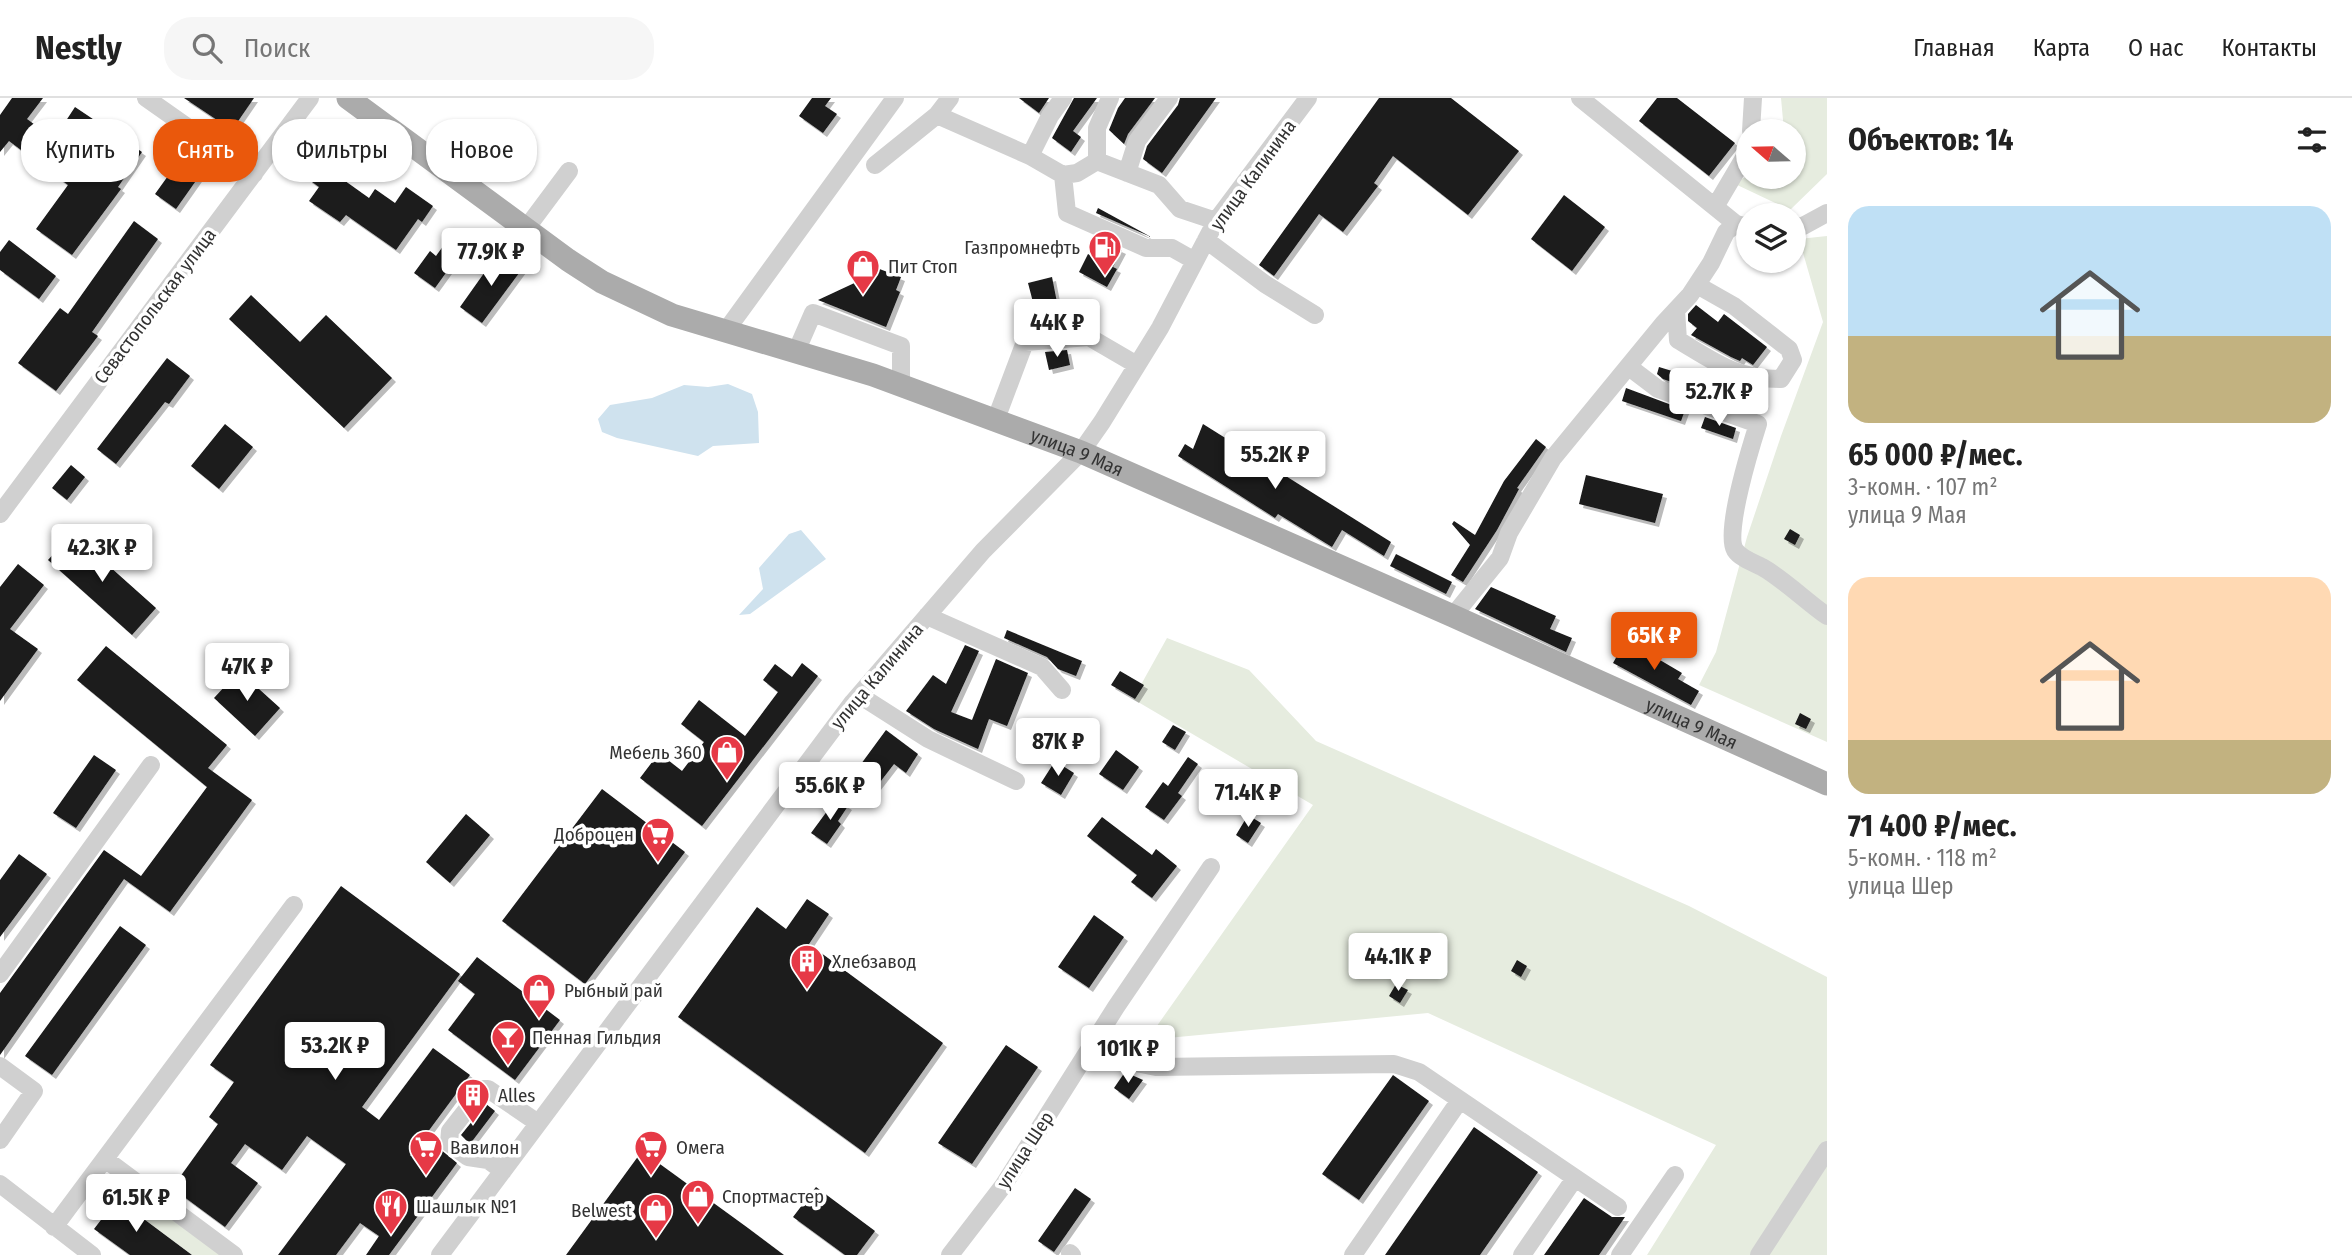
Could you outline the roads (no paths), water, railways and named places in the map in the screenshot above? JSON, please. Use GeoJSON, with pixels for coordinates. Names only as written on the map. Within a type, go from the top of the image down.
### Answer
{"type":"FeatureCollection","features":[{"type":"Feature","properties":{"kind":"main road","name":"улица 9 Мая"},"geometry":{"type":"LineString","coordinates":[[348,98],[525,230],[602,282],[639,302],[725,332],[901,385],[1081,452],[1827,785]]}},
{"type":"Feature","properties":{"kind":"street"},"geometry":{"type":"LineString","coordinates":[[146,98],[176,119]]}},
{"type":"Feature","properties":{"kind":"street","name":"Севастопольская улица"},"geometry":{"type":"LineString","coordinates":[[258,169],[310,98]]}},
{"type":"Feature","properties":{"kind":"street"},"geometry":{"type":"LineString","coordinates":[[725,332],[895,98]]}},
{"type":"Feature","properties":{"kind":"street"},"geometry":{"type":"LineString","coordinates":[[875,165],[937,115],[950,98]]}},
{"type":"Feature","properties":{"kind":"street"},"geometry":{"type":"LineString","coordinates":[[1030,156],[1050,116],[1063,98]]}},
{"type":"Feature","properties":{"kind":"street"},"geometry":{"type":"LineString","coordinates":[[1097,161],[1097,128],[1110,98]]}},
{"type":"Feature","properties":{"kind":"street"},"geometry":{"type":"LineString","coordinates":[[1127,173],[1137,141],[1169,98]]}},
{"type":"Feature","properties":{"kind":"street","name":"улица Калинина"},"geometry":{"type":"LineString","coordinates":[[440,1255],[859,695],[983,551],[1081,452],[1160,328],[1216,221],[1308,98]]}},
{"type":"Feature","properties":{"kind":"street"},"geometry":{"type":"LineString","coordinates":[[1752,119],[1753,98]]}},
{"type":"Feature","properties":{"kind":"street"},"geometry":{"type":"LineString","coordinates":[[1590,101],[1715,207],[1736,221]]}},
{"type":"Feature","properties":{"kind":"street"},"geometry":{"type":"LineString","coordinates":[[937,115],[1030,156],[1063,175],[1077,173],[1097,161]]}},
{"type":"Feature","properties":{"kind":"street"},"geometry":{"type":"LineString","coordinates":[[1097,161],[1159,185],[1180,209],[1216,221]]}},
{"type":"Feature","properties":{"kind":"street"},"geometry":{"type":"LineString","coordinates":[[525,230],[569,171]]}},
{"type":"Feature","properties":{"kind":"street"},"geometry":{"type":"LineString","coordinates":[[1715,207],[1736,171]]}},
{"type":"Feature","properties":{"kind":"street"},"geometry":{"type":"LineString","coordinates":[[1063,175],[1067,213],[1146,248],[1172,248],[1195,261]]}},
{"type":"Feature","properties":{"kind":"street","name":"Севастопольская улица"},"geometry":{"type":"LineString","coordinates":[[0,514],[248,182]]}},
{"type":"Feature","properties":{"kind":"street"},"geometry":{"type":"LineString","coordinates":[[1806,224],[1827,213]]}},
{"type":"Feature","properties":{"kind":"street"},"geometry":{"type":"LineString","coordinates":[[1453,616],[1500,558],[1509,533],[1553,458],[1697,285],[1726,232],[1736,228]]}},
{"type":"Feature","properties":{"kind":"street"},"geometry":{"type":"LineString","coordinates":[[1206,240],[1265,284],[1315,315]]}},
{"type":"Feature","properties":{"kind":"street"},"geometry":{"type":"LineString","coordinates":[[1676,310],[1678,340],[1730,372],[1760,379],[1781,379],[1793,360],[1789,349],[1734,306],[1697,285]]}},
{"type":"Feature","properties":{"kind":"street"},"geometry":{"type":"LineString","coordinates":[[796,352],[813,313],[901,346],[901,385]]}},
{"type":"Feature","properties":{"kind":"street"},"geometry":{"type":"LineString","coordinates":[[996,419],[1025,342],[1089,337],[1137,365]]}},
{"type":"Feature","properties":{"kind":"street"},"geometry":{"type":"LineString","coordinates":[[1629,368],[1658,389],[1758,425],[1746,460],[1732,536],[1734,548],[1740,555],[1767,570],[1827,616]]}},
{"type":"Feature","properties":{"kind":"street"},"geometry":{"type":"LineString","coordinates":[[927,616],[1042,667],[1062,690]]}},
{"type":"Feature","properties":{"kind":"street"},"geometry":{"type":"LineString","coordinates":[[859,695],[928,739],[1016,781]]}},
{"type":"Feature","properties":{"kind":"street"},"geometry":{"type":"LineString","coordinates":[[0,974],[151,765]]}},
{"type":"Feature","properties":{"kind":"street","name":"улица Шер"},"geometry":{"type":"LineString","coordinates":[[950,1255],[1003,1186],[1116,1007],[1211,867]]}},
{"type":"Feature","properties":{"kind":"street"},"geometry":{"type":"LineString","coordinates":[[54,1227],[294,905]]}},
{"type":"Feature","properties":{"kind":"street"},"geometry":{"type":"LineString","coordinates":[[1094,1045],[1131,1062],[1156,1068],[1394,1064],[1419,1072],[1618,1207]]}},
{"type":"Feature","properties":{"kind":"street"},"geometry":{"type":"LineString","coordinates":[[0,1066],[34,1091],[0,1140]]}},
{"type":"Feature","properties":{"kind":"street"},"geometry":{"type":"LineString","coordinates":[[503,1171],[488,1160],[468,1157],[449,1143],[450,1131],[483,1089],[488,1089],[538,1123]]}},
{"type":"Feature","properties":{"kind":"street"},"geometry":{"type":"LineString","coordinates":[[1353,1255],[1460,1100]]}},
{"type":"Feature","properties":{"kind":"street"},"geometry":{"type":"LineString","coordinates":[[1759,1255],[1821,1170],[1827,1150]]}},
{"type":"Feature","properties":{"kind":"street"},"geometry":{"type":"LineString","coordinates":[[105,1159],[234,1255]]}},
{"type":"Feature","properties":{"kind":"street"},"geometry":{"type":"LineString","coordinates":[[1620,1255],[1675,1175]]}},
{"type":"Feature","properties":{"kind":"street"},"geometry":{"type":"LineString","coordinates":[[1522,1255],[1575,1178]]}},
{"type":"Feature","properties":{"kind":"street"},"geometry":{"type":"LineString","coordinates":[[0,1184],[92,1255]]}},
{"type":"Feature","properties":{"kind":"water"},"geometry":{"type":"Polygon","coordinates":[[[728,384],[752,394],[758,412],[759,443],[713,446],[698,456],[617,438],[602,432],[598,419],[610,405],[652,398],[684,385],[708,387],[728,384]]]}},
{"type":"Feature","properties":{"kind":"water"},"geometry":{"type":"Polygon","coordinates":[[[801,530],[826,559],[750,614],[739,615],[763,589],[759,568],[789,534],[801,530]]]}},
{"type":"Feature","properties":{"kind":"place","name":"Газпромнефть"},"geometry":{"type":"Point","coordinates":[1105,277]}},
{"type":"Feature","properties":{"kind":"place","name":"Пит Стоп"},"geometry":{"type":"Point","coordinates":[863,296]}},
{"type":"Feature","properties":{"kind":"place","name":"Мебель 360"},"geometry":{"type":"Point","coordinates":[727,782]}},
{"type":"Feature","properties":{"kind":"place","name":"Доброцен"},"geometry":{"type":"Point","coordinates":[658,864]}},
{"type":"Feature","properties":{"kind":"place","name":"Хлебзавод"},"geometry":{"type":"Point","coordinates":[807,991]}},
{"type":"Feature","properties":{"kind":"place","name":"Рыбный рай"},"geometry":{"type":"Point","coordinates":[539,1020]}},
{"type":"Feature","properties":{"kind":"place","name":"Пенная Гильдия"},"geometry":{"type":"Point","coordinates":[508,1067]}},
{"type":"Feature","properties":{"kind":"place","name":"Alles"},"geometry":{"type":"Point","coordinates":[473,1125]}},
{"type":"Feature","properties":{"kind":"place","name":"Вавилон"},"geometry":{"type":"Point","coordinates":[426,1177]}},
{"type":"Feature","properties":{"kind":"place","name":"Омега"},"geometry":{"type":"Point","coordinates":[651,1177]}},
{"type":"Feature","properties":{"kind":"place","name":"Спортмастер"},"geometry":{"type":"Point","coordinates":[698,1226]}},
{"type":"Feature","properties":{"kind":"place","name":"Шашлык №1"},"geometry":{"type":"Point","coordinates":[391,1236]}},
{"type":"Feature","properties":{"kind":"place","name":"Belwest"},"geometry":{"type":"Point","coordinates":[656,1240]}}]}
